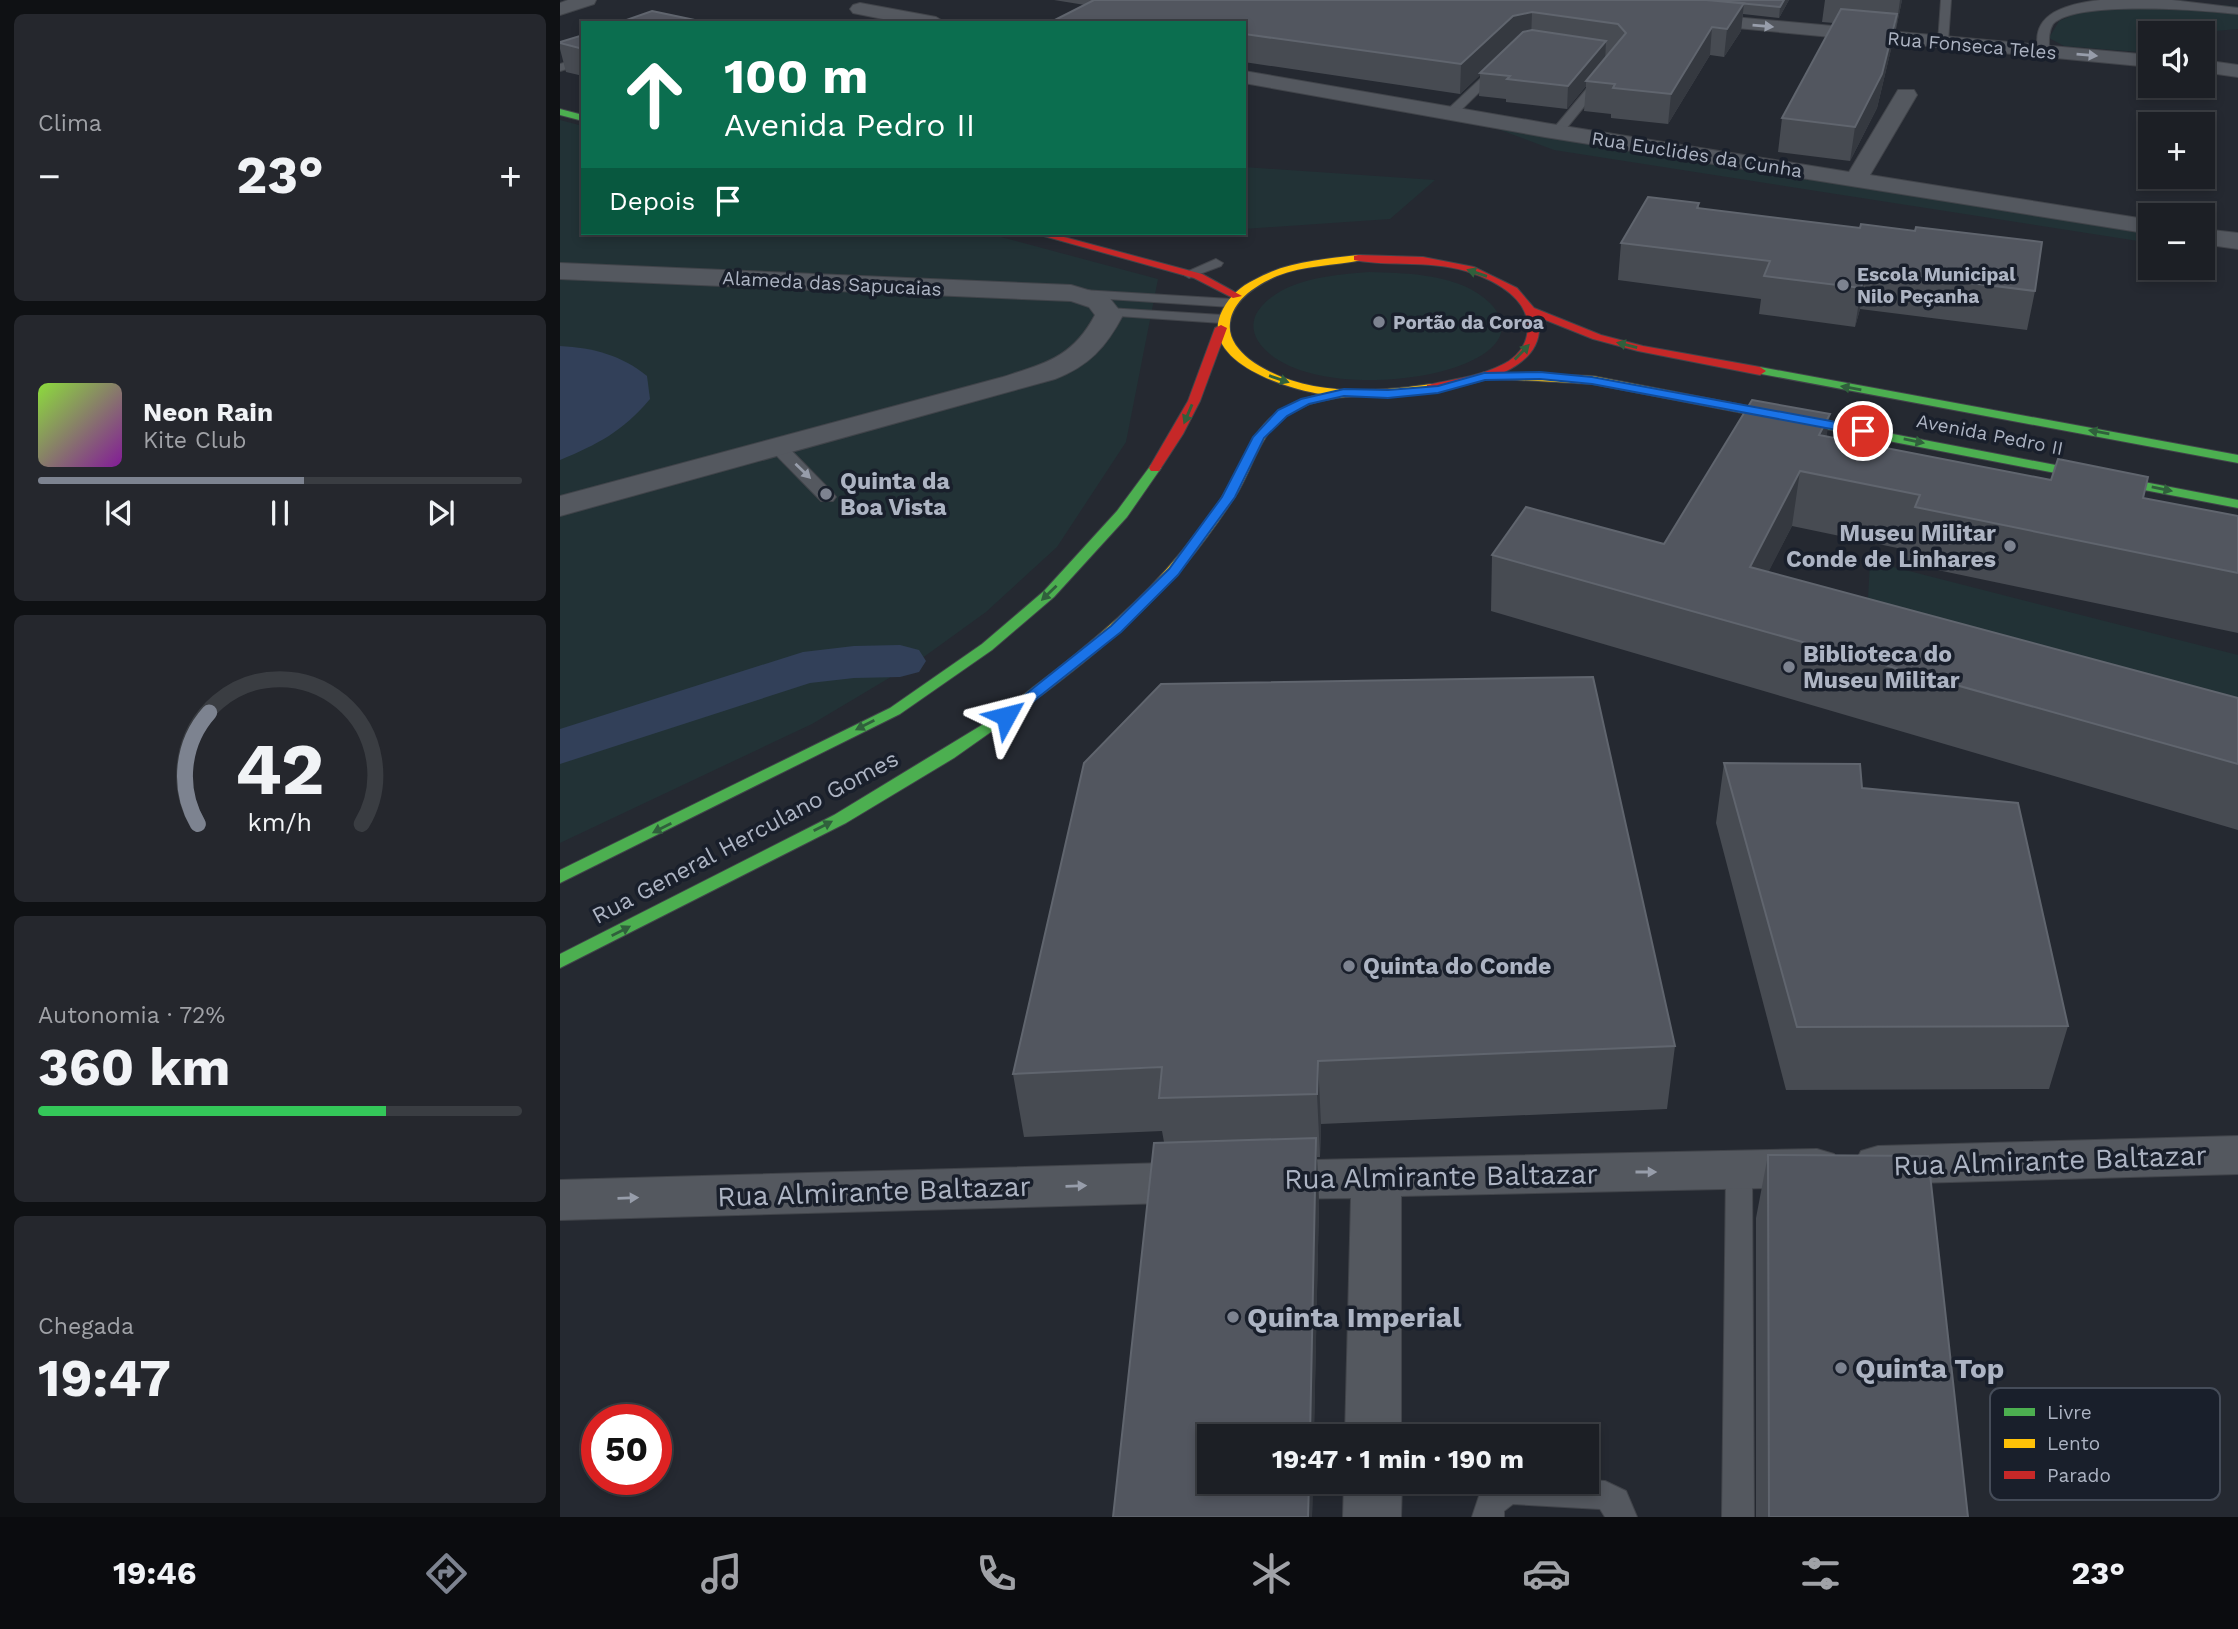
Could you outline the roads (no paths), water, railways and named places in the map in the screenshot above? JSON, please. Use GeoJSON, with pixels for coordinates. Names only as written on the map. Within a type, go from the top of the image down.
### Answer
{"type":"FeatureCollection","features":[{"type":"Feature","properties":{"kind":"main road"},"geometry":{"type":"LineString","coordinates":[[560,112],[581,117]]}},
{"type":"Feature","properties":{"kind":"main road"},"geometry":{"type":"LineString","coordinates":[[1046,235],[1108,250],[1215,284],[1234,300],[1221,323]]}},
{"type":"Feature","properties":{"kind":"main road"},"geometry":{"type":"LineString","coordinates":[[1108,250],[1288,270]]}},
{"type":"Feature","properties":{"kind":"main road","name":"Avenida Pedro II"},"geometry":{"type":"LineString","coordinates":[[1221,323],[1225,342],[1240,359],[1266,374],[1302,386],[1344,393],[1416,392],[1463,384],[1518,358],[1527,349],[1536,330],[1532,311],[1525,300],[1497,280],[1434,262],[1358,258],[1288,270],[1258,282],[1234,300]]}},
{"type":"Feature","properties":{"kind":"main road","name":"Avenida Pedro II"},"geometry":{"type":"LineString","coordinates":[[1532,311],[1597,337],[1642,349],[2238,459]]}},
{"type":"Feature","properties":{"kind":"main road","name":"Rua General Herculano Gomes"},"geometry":{"type":"LineString","coordinates":[[560,877],[895,711],[988,647],[1049,594],[1122,514],[1180,433],[1207,384],[1221,323]]}},
{"type":"Feature","properties":{"kind":"main road","name":"Avenida Pedro II"},"geometry":{"type":"LineString","coordinates":[[1484,376],[1592,380],[2238,504]]}},
{"type":"Feature","properties":{"kind":"main road","name":"Rua General Herculano Gomes"},"geometry":{"type":"LineString","coordinates":[[560,962],[851,812],[1006,716],[1116,629],[1174,572],[1228,497],[1259,437],[1282,413],[1306,402],[1344,393]]}},
{"type":"Feature","properties":{"kind":"main road"},"geometry":{"type":"LineString","coordinates":[[1270,397],[1282,413]]}},
{"type":"Feature","properties":{"kind":"street"},"geometry":{"type":"LineString","coordinates":[[560,9],[587,0]]}},
{"type":"Feature","properties":{"kind":"street"},"geometry":{"type":"LineString","coordinates":[[860,8],[926,21]]}},
{"type":"Feature","properties":{"kind":"street","name":"Rua Fonseca Teles"},"geometry":{"type":"LineString","coordinates":[[1668,18],[2138,60]]}},
{"type":"Feature","properties":{"kind":"street"},"geometry":{"type":"LineString","coordinates":[[2215,68],[2238,71]]}},
{"type":"Feature","properties":{"kind":"street","name":"Rua Euclides da Cunha"},"geometry":{"type":"LineString","coordinates":[[1246,77],[1557,132],[2138,225]]}},
{"type":"Feature","properties":{"kind":"street"},"geometry":{"type":"LineString","coordinates":[[1856,179],[1906,95]]}},
{"type":"Feature","properties":{"kind":"street"},"geometry":{"type":"LineString","coordinates":[[2215,238],[2238,242]]}},
{"type":"Feature","properties":{"kind":"street","name":"Alameda das Sapucaias"},"geometry":{"type":"LineString","coordinates":[[560,271],[1098,303]]}},
{"type":"Feature","properties":{"kind":"street"},"geometry":{"type":"LineString","coordinates":[[560,506],[1013,383],[1051,370],[1091,348],[1103,327],[1098,303]]}},
{"type":"Feature","properties":{"kind":"street","name":"Rua Almirante Baltazar"},"geometry":{"type":"LineString","coordinates":[[560,1200],[1586,1172],[1739,1172],[1925,1177],[2238,1155]]}},
{"type":"Feature","properties":{"kind":"street"},"geometry":{"type":"LineString","coordinates":[[1373,1424],[1376,1177]]}},
{"type":"Feature","properties":{"kind":"street"},"geometry":{"type":"LineString","coordinates":[[1372,1517],[1373,1494]]}},
{"type":"Feature","properties":{"kind":"lane"},"geometry":{"type":"LineString","coordinates":[[1942,42],[1946,0]]}},
{"type":"Feature","properties":{"kind":"lane"},"geometry":{"type":"LineString","coordinates":[[2043,51],[2045,28],[2055,14],[2067,9],[2138,0]]}},
{"type":"Feature","properties":{"kind":"lane"},"geometry":{"type":"LineString","coordinates":[[2146,0],[2238,11]]}},
{"type":"Feature","properties":{"kind":"lane"},"geometry":{"type":"LineString","coordinates":[[1451,113],[1509,57]]}},
{"type":"Feature","properties":{"kind":"lane"},"geometry":{"type":"LineString","coordinates":[[560,68],[581,61]]}},
{"type":"Feature","properties":{"kind":"lane"},"geometry":{"type":"LineString","coordinates":[[1557,132],[1607,71]]}},
{"type":"Feature","properties":{"kind":"lane"},"geometry":{"type":"LineString","coordinates":[[1189,274],[1231,264]]}},
{"type":"Feature","properties":{"kind":"lane"},"geometry":{"type":"LineString","coordinates":[[1098,303],[1234,300]]}},
{"type":"Feature","properties":{"kind":"lane"},"geometry":{"type":"LineString","coordinates":[[1098,303],[1221,323]]}},
{"type":"Feature","properties":{"kind":"lane"},"geometry":{"type":"LineString","coordinates":[[778,447],[827,497]]}},
{"type":"Feature","properties":{"kind":"lane"},"geometry":{"type":"LineString","coordinates":[[1738,1517],[1739,1172]]}},
{"type":"Feature","properties":{"kind":"lane"},"geometry":{"type":"LineString","coordinates":[[1488,1517],[1488,1507],[1497,1496],[1509,1489],[1605,1495],[1615,1500],[1621,1517]]}},
{"type":"Feature","properties":{"kind":"water"},"geometry":{"type":"Polygon","coordinates":[[[560,346],[596,351],[627,363],[647,376],[650,399],[609,436],[560,460],[560,346]]]}},
{"type":"Feature","properties":{"kind":"waterway"},"geometry":{"type":"LineString","coordinates":[[560,747],[803,668],[854,662],[900,661]]}},
{"type":"Feature","properties":{"kind":"place","name":"Escola Municipal Nilo Peçanha"},"geometry":{"type":"Point","coordinates":[1843,285]}},
{"type":"Feature","properties":{"kind":"place","name":"Portão da Coroa"},"geometry":{"type":"Point","coordinates":[1379,322]}},
{"type":"Feature","properties":{"kind":"place","name":"Quinta da Boa Vista"},"geometry":{"type":"Point","coordinates":[826,494]}},
{"type":"Feature","properties":{"kind":"place","name":"Museu Militar Conde de Linhares"},"geometry":{"type":"Point","coordinates":[2010,546]}},
{"type":"Feature","properties":{"kind":"place","name":"Biblioteca do Museu Militar"},"geometry":{"type":"Point","coordinates":[1789,667]}},
{"type":"Feature","properties":{"kind":"place","name":"Quinta do Conde"},"geometry":{"type":"Point","coordinates":[1349,966]}},
{"type":"Feature","properties":{"kind":"place","name":"Quinta Imperial"},"geometry":{"type":"Point","coordinates":[1233,1317]}},
{"type":"Feature","properties":{"kind":"place","name":"Quinta Top"},"geometry":{"type":"Point","coordinates":[1841,1368]}}]}
